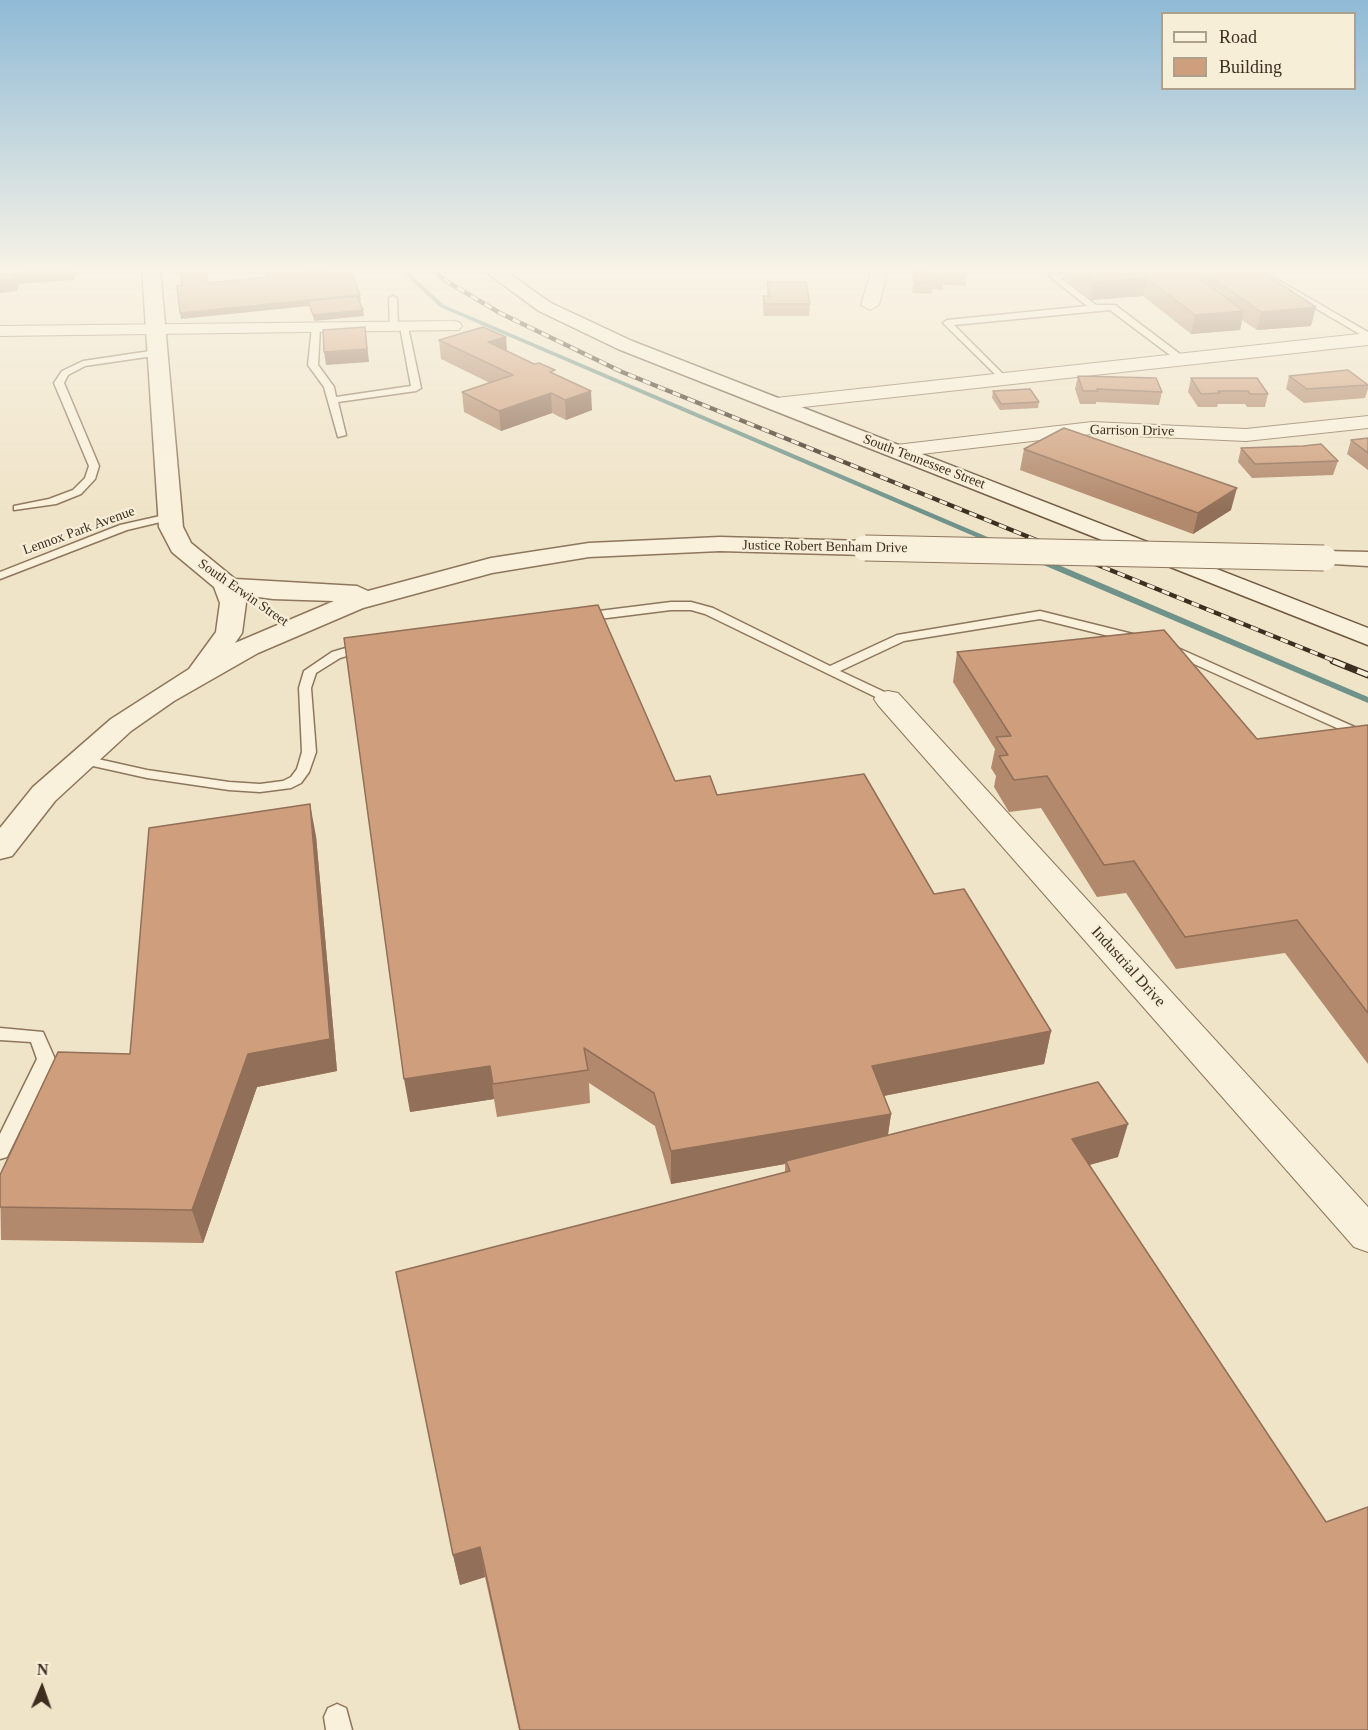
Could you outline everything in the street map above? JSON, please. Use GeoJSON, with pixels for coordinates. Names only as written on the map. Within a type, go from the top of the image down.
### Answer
{"type":"FeatureCollection","features":[{"type":"Feature","properties":{"kind":"street","name":"South Erwin Street"},"geometry":{"type":"LineString","coordinates":[[0,849],[44,794],[80,759],[121,725],[195,676],[292,627],[228,585],[181,547],[169,517],[156,349]]}},
{"type":"Feature","properties":{"kind":"street","name":"South Tennessee Street"},"geometry":{"type":"LineString","coordinates":[[639,349],[1368,637]]}},
{"type":"Feature","properties":{"kind":"street"},"geometry":{"type":"LineString","coordinates":[[776,404],[1272,349]]}},
{"type":"Feature","properties":{"kind":"street","name":"Garrison Drive"},"geometry":{"type":"LineString","coordinates":[[896,451],[1092,428],[1246,435],[1368,423]]}},
{"type":"Feature","properties":{"kind":"street","name":"Justice Robert Benham Drive"},"geometry":{"type":"LineString","coordinates":[[292,627],[382,594],[491,566],[605,549],[720,544],[1368,559]]}},
{"type":"Feature","properties":{"kind":"street"},"geometry":{"type":"LineString","coordinates":[[195,676],[228,633],[233,603],[228,585],[306,593],[382,594]]}},
{"type":"Feature","properties":{"kind":"street","name":"Industrial Drive"},"geometry":{"type":"LineString","coordinates":[[888,699],[1368,1235]]}},
{"type":"Feature","properties":{"kind":"lane"},"geometry":{"type":"LineString","coordinates":[[314,349],[313,365],[329,387],[341,435]]}},
{"type":"Feature","properties":{"kind":"lane"},"geometry":{"type":"LineString","coordinates":[[332,400],[416,388],[405,349]]}},
{"type":"Feature","properties":{"kind":"lane"},"geometry":{"type":"LineString","coordinates":[[973,349],[1002,378]]}},
{"type":"Feature","properties":{"kind":"lane"},"geometry":{"type":"LineString","coordinates":[[1167,349],[1181,359]]}},
{"type":"Feature","properties":{"kind":"lane"},"geometry":{"type":"LineString","coordinates":[[18,508],[52,502],[77,492],[90,479],[94,466],[60,383],[65,373],[83,364],[156,353]]}},
{"type":"Feature","properties":{"kind":"lane","name":"Lennox Park Avenue"},"geometry":{"type":"LineString","coordinates":[[0,576],[124,527],[169,517]]}},
{"type":"Feature","properties":{"kind":"lane"},"geometry":{"type":"LineString","coordinates":[[566,619],[671,606],[691,606],[709,611],[888,699]]}},
{"type":"Feature","properties":{"kind":"lane"},"geometry":{"type":"LineString","coordinates":[[829,671],[901,638],[1040,615],[1156,643],[1368,738]]}},
{"type":"Feature","properties":{"kind":"lane"},"geometry":{"type":"LineString","coordinates":[[80,759],[147,774],[229,786],[260,788],[286,785],[296,780],[304,769],[309,752],[305,688],[310,671],[336,655],[380,643]]}},
{"type":"Feature","properties":{"kind":"lane"},"geometry":{"type":"LineString","coordinates":[[0,1034],[37,1036],[46,1059],[0,1152]]}},
{"type":"Feature","properties":{"kind":"building"},"geometry":{"type":"Polygon","coordinates":[[[324,349],[367,349],[324,352],[324,349]]]}},
{"type":"Feature","properties":{"kind":"building"},"geometry":{"type":"Polygon","coordinates":[[[457,349],[502,349],[534,364],[539,363],[555,370],[550,372],[591,391],[565,400],[551,393],[499,411],[462,392],[513,375],[457,349]]]}},
{"type":"Feature","properties":{"kind":"building"},"geometry":{"type":"Polygon","coordinates":[[[1348,370],[1368,385],[1307,389],[1289,376],[1348,370]]]}},
{"type":"Feature","properties":{"kind":"building"},"geometry":{"type":"Polygon","coordinates":[[[1078,376],[1156,378],[1162,392],[1097,389],[1098,391],[1083,391],[1078,376]]]}},
{"type":"Feature","properties":{"kind":"building"},"geometry":{"type":"Polygon","coordinates":[[[1191,378],[1257,378],[1268,394],[1218,391],[1220,393],[1201,394],[1191,378]]]}},
{"type":"Feature","properties":{"kind":"building"},"geometry":{"type":"Polygon","coordinates":[[[1030,389],[1039,402],[1001,404],[993,391],[1030,389]]]}},
{"type":"Feature","properties":{"kind":"building"},"geometry":{"type":"Polygon","coordinates":[[[1064,428],[1237,488],[1198,513],[1024,449],[1064,428]]]}},
{"type":"Feature","properties":{"kind":"building"},"geometry":{"type":"Polygon","coordinates":[[[1368,438],[1368,453],[1351,440],[1368,438]]]}},
{"type":"Feature","properties":{"kind":"building"},"geometry":{"type":"Polygon","coordinates":[[[1321,444],[1338,461],[1255,464],[1241,448],[1303,446],[1321,444]]]}},
{"type":"Feature","properties":{"kind":"building"},"geometry":{"type":"Polygon","coordinates":[[[598,605],[675,781],[710,776],[717,795],[864,774],[934,894],[964,889],[1051,1031],[872,1066],[891,1114],[671,1151],[654,1093],[584,1048],[588,1070],[493,1084],[490,1066],[404,1079],[344,638],[598,605]]]}},
{"type":"Feature","properties":{"kind":"building"},"geometry":{"type":"Polygon","coordinates":[[[1164,630],[1257,739],[1368,725],[1368,1013],[1297,920],[1185,937],[1134,861],[1104,865],[1047,776],[1014,780],[999,756],[1008,755],[996,737],[1011,736],[957,652],[1164,630]]]}},
{"type":"Feature","properties":{"kind":"building"},"geometry":{"type":"Polygon","coordinates":[[[310,804],[330,1039],[248,1054],[192,1210],[0,1207],[0,1175],[58,1052],[130,1054],[149,828],[310,804]]]}},
{"type":"Feature","properties":{"kind":"building"},"geometry":{"type":"Polygon","coordinates":[[[1098,1082],[1128,1124],[1072,1139],[1326,1522],[1368,1507],[1368,1730],[520,1730],[480,1547],[453,1555],[396,1272],[790,1171],[786,1161],[1098,1082]]]}},
{"type":"Feature","properties":{"kind":"waterway"},"geometry":{"type":"LineString","coordinates":[[542,349],[1000,544]]}},
{"type":"Feature","properties":{"kind":"waterway"},"geometry":{"type":"LineString","coordinates":[[1037,559],[1368,700]]}},
{"type":"Feature","properties":{"kind":"railway"},"geometry":{"type":"LineString","coordinates":[[574,349],[622,372],[1337,662]]}},
{"type":"Feature","properties":{"kind":"railway"},"geometry":{"type":"LineString","coordinates":[[1333,661],[1368,675]]}}]}
